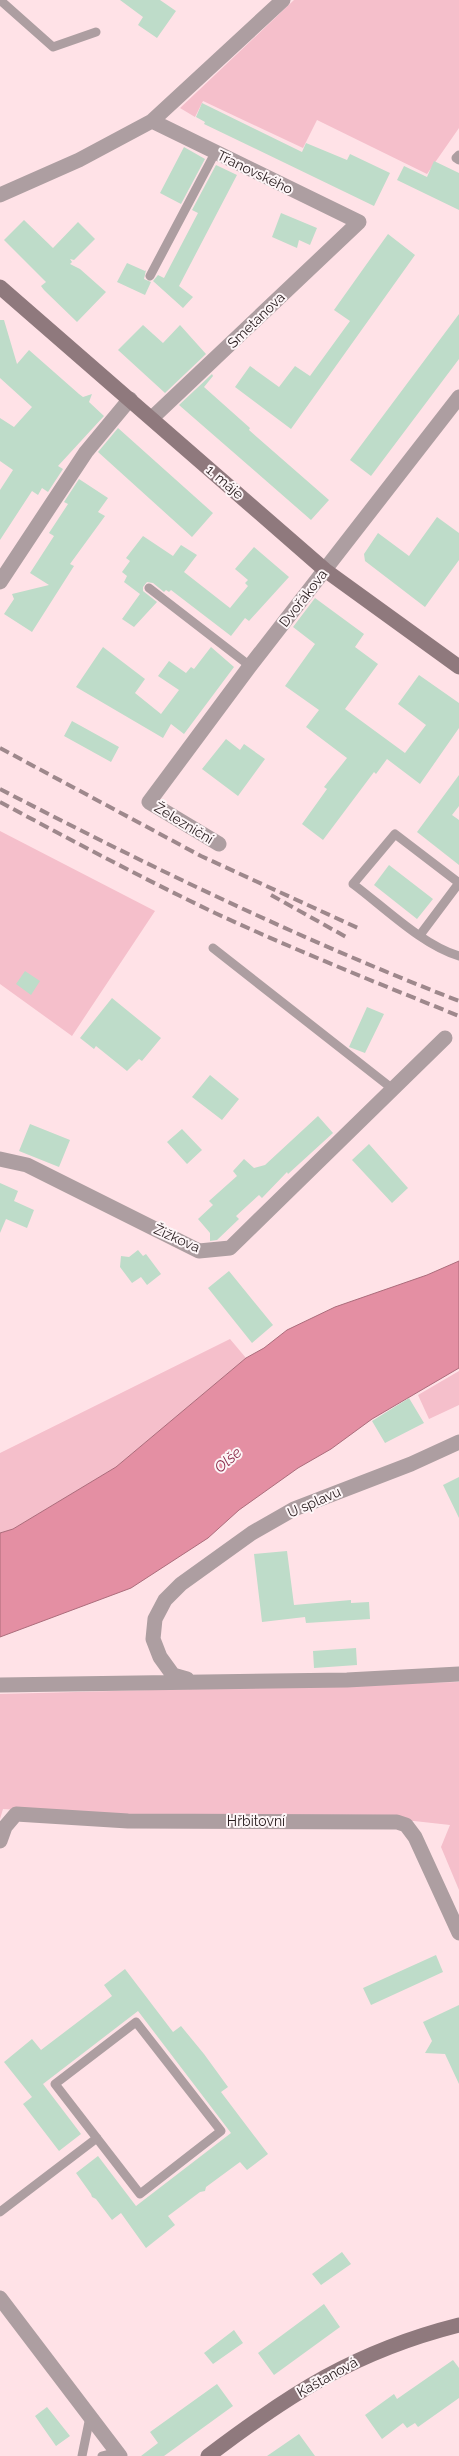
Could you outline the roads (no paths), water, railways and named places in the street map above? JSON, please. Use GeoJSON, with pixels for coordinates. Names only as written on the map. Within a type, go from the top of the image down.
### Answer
{"type":"FeatureCollection","features":[{"type":"Feature","properties":{"kind":"main road","name":"1. máje"},"geometry":{"type":"LineString","coordinates":[[0,287],[325,570],[459,667]]}},
{"type":"Feature","properties":{"kind":"main road","name":"Kaštanová"},"geometry":{"type":"LineString","coordinates":[[208,2456],[264,2414],[342,2366],[375,2352],[459,2325]]}},
{"type":"Feature","properties":{"kind":"street"},"geometry":{"type":"LineString","coordinates":[[0,195],[79,160],[152,121],[283,0]]}},
{"type":"Feature","properties":{"kind":"street","name":"Třanovského"},"geometry":{"type":"LineString","coordinates":[[152,121],[359,222]]}},
{"type":"Feature","properties":{"kind":"street","name":"Smetanova"},"geometry":{"type":"LineString","coordinates":[[152,418],[359,222]]}},
{"type":"Feature","properties":{"kind":"street","name":"Dvořákova"},"geometry":{"type":"LineString","coordinates":[[148,802],[250,666],[459,397]]}},
{"type":"Feature","properties":{"kind":"street"},"geometry":{"type":"LineString","coordinates":[[0,582],[86,452],[130,399]]}},
{"type":"Feature","properties":{"kind":"street","name":"Železniční"},"geometry":{"type":"LineString","coordinates":[[148,802],[219,844]]}},
{"type":"Feature","properties":{"kind":"street","name":"Žižkova"},"geometry":{"type":"LineString","coordinates":[[0,1159],[27,1166],[199,1251],[230,1248],[394,1090],[445,1038]]}},
{"type":"Feature","properties":{"kind":"street","name":"U splavu"},"geometry":{"type":"LineString","coordinates":[[193,1681],[173,1675],[160,1657],[153,1639],[155,1619],[165,1600],[181,1584],[252,1533],[294,1510],[412,1464],[459,1442]]}},
{"type":"Feature","properties":{"kind":"street"},"geometry":{"type":"LineString","coordinates":[[0,1685],[338,1680],[459,1674]]}},
{"type":"Feature","properties":{"kind":"street","name":"Hřbitovní"},"geometry":{"type":"LineString","coordinates":[[0,1841],[5,1827],[16,1814],[128,1821],[397,1822],[406,1825],[416,1837],[459,1934]]}},
{"type":"Feature","properties":{"kind":"street"},"geometry":{"type":"LineString","coordinates":[[0,2298],[119,2454]]}},
{"type":"Feature","properties":{"kind":"lane"},"geometry":{"type":"LineString","coordinates":[[0,0],[53,47],[96,32]]}},
{"type":"Feature","properties":{"kind":"lane"},"geometry":{"type":"LineString","coordinates":[[150,276],[215,153]]}},
{"type":"Feature","properties":{"kind":"lane"},"geometry":{"type":"LineString","coordinates":[[459,155],[456,158],[459,160]]}},
{"type":"Feature","properties":{"kind":"lane"},"geometry":{"type":"LineString","coordinates":[[149,588],[250,666]]}},
{"type":"Feature","properties":{"kind":"lane"},"geometry":{"type":"LineString","coordinates":[[420,935],[458,883],[395,834],[353,884],[420,935],[448,953],[459,956]]}},
{"type":"Feature","properties":{"kind":"lane"},"geometry":{"type":"LineString","coordinates":[[213,948],[394,1090]]}},
{"type":"Feature","properties":{"kind":"lane"},"geometry":{"type":"LineString","coordinates":[[136,2022],[221,2131],[140,2194],[97,2138],[55,2084],[136,2022]]}},
{"type":"Feature","properties":{"kind":"lane"},"geometry":{"type":"LineString","coordinates":[[0,2212],[97,2138]]}},
{"type":"Feature","properties":{"kind":"lane"},"geometry":{"type":"LineString","coordinates":[[82,2456],[90,2416]]}},
{"type":"Feature","properties":{"kind":"lane"},"geometry":{"type":"LineString","coordinates":[[102,2456],[119,2454]]}},
{"type":"Feature","properties":{"kind":"water","name":"Olše"},"geometry":{"type":"Polygon","coordinates":[[[459,1261],[459,1368],[372,1419],[331,1449],[298,1468],[239,1510],[208,1538],[131,1588],[0,1637],[0,1533],[13,1529],[116,1467],[246,1358],[264,1348],[287,1330],[335,1307],[427,1275],[459,1261]]]}},
{"type":"Feature","properties":{"kind":"railway"},"geometry":{"type":"LineString","coordinates":[[0,748],[201,856],[360,929]]}},
{"type":"Feature","properties":{"kind":"railway"},"geometry":{"type":"LineString","coordinates":[[0,789],[170,874],[284,928],[459,1001]]}},
{"type":"Feature","properties":{"kind":"railway"},"geometry":{"type":"LineString","coordinates":[[0,802],[134,873],[215,913],[367,979],[459,1016]]}},
{"type":"Feature","properties":{"kind":"railway"},"geometry":{"type":"LineString","coordinates":[[271,895],[348,938]]}}]}
